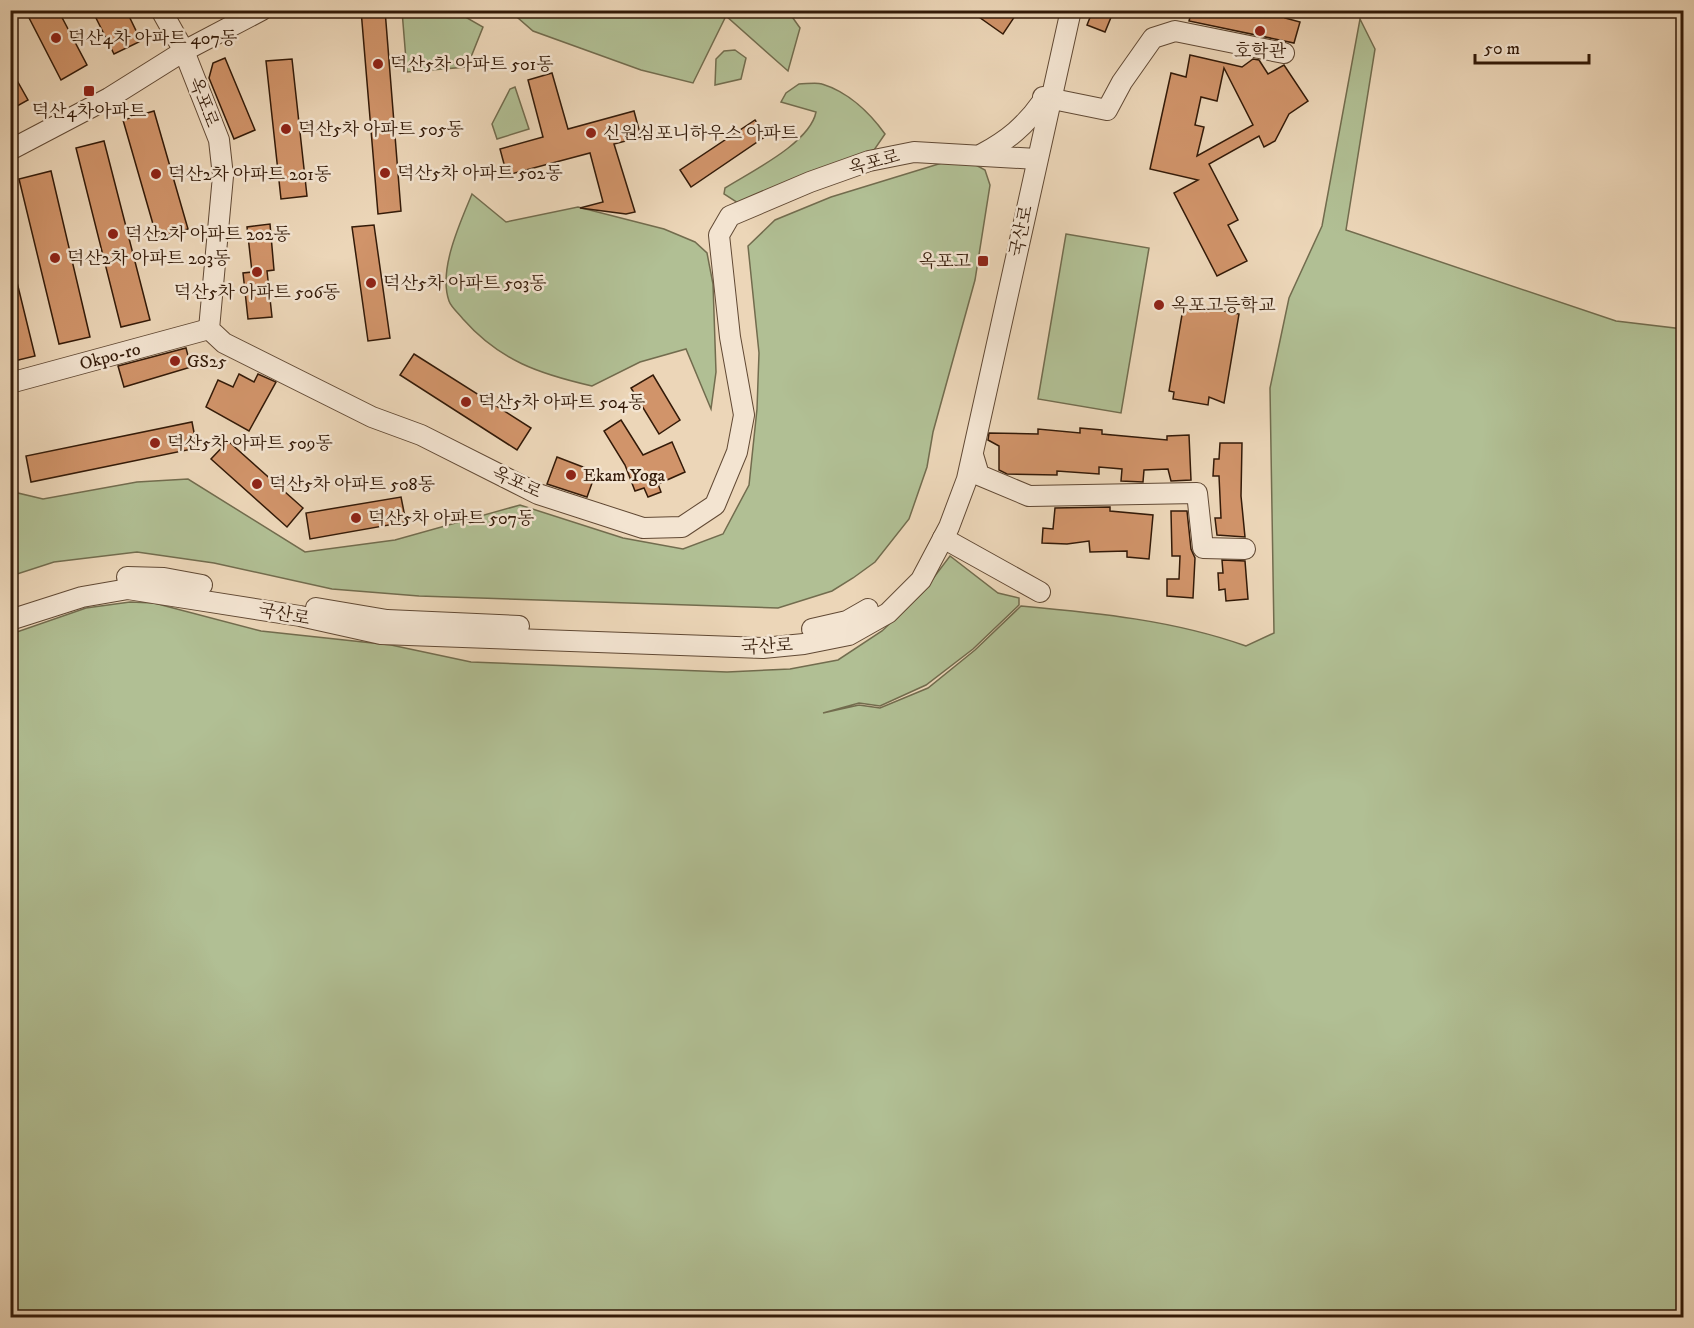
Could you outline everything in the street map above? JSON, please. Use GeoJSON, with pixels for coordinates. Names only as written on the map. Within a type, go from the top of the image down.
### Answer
{"type":"FeatureCollection","features":[{"type":"Feature","properties":{"kind":"street"},"geometry":{"type":"LineString","coordinates":[[161,10],[184,51],[262,10]]}},
{"type":"Feature","properties":{"kind":"street","name":"국산로"},"geometry":{"type":"LineString","coordinates":[[10,620],[82,597],[128,588],[289,614],[381,634],[763,648],[849,635],[888,614],[921,580],[943,538],[964,488],[1062,14]]}},
{"type":"Feature","properties":{"kind":"street"},"geometry":{"type":"LineString","coordinates":[[982,154],[1007,141],[1046,99],[1107,110],[1122,82],[1153,38],[1175,31],[1284,53]]}},
{"type":"Feature","properties":{"kind":"street","name":"옥포로"},"geometry":{"type":"LineString","coordinates":[[10,150],[109,98],[184,51],[219,140],[223,176],[209,329],[224,343],[372,417],[421,435],[538,494],[643,528],[682,527],[715,505],[736,453],[744,415],[730,337],[718,235],[730,216],[782,193],[869,161],[914,152],[1033,158]]}},
{"type":"Feature","properties":{"kind":"street","name":"국산로"},"geometry":{"type":"LineString","coordinates":[[10,610],[89,584],[133,576],[164,578],[387,620],[763,638],[847,621],[882,601],[911,574],[941,523],[957,473],[1033,158]]}},
{"type":"Feature","properties":{"kind":"street","name":"Okpo-ro"},"geometry":{"type":"LineString","coordinates":[[10,383],[209,329]]}},
{"type":"Feature","properties":{"kind":"street"},"geometry":{"type":"LineString","coordinates":[[972,451],[979,476]]}},
{"type":"Feature","properties":{"kind":"street"},"geometry":{"type":"LineString","coordinates":[[964,488],[979,476]]}},
{"type":"Feature","properties":{"kind":"street"},"geometry":{"type":"LineString","coordinates":[[979,476],[1029,496],[1197,493],[1203,548],[1245,549]]}},
{"type":"Feature","properties":{"kind":"street"},"geometry":{"type":"LineString","coordinates":[[943,538],[1040,592]]}},
{"type":"Feature","properties":{"kind":"green space"},"geometry":{"type":"Polygon","coordinates":[[[402,11],[455,11],[483,27],[467,67],[407,72],[402,11]]]}},
{"type":"Feature","properties":{"kind":"green space"},"geometry":{"type":"Polygon","coordinates":[[[510,11],[788,11],[800,28],[788,71],[726,16],[693,83],[641,70],[533,31],[510,11]]]}},
{"type":"Feature","properties":{"kind":"green space"},"geometry":{"type":"Polygon","coordinates":[[[1360,19],[1375,49],[1346,230],[1616,321],[1683,329],[1683,1317],[11,1317],[11,634],[86,608],[130,602],[154,603],[261,631],[391,645],[471,662],[727,672],[790,669],[838,660],[882,631],[922,593],[950,556],[998,593],[1019,598],[1019,605],[973,649],[926,685],[880,706],[859,703],[823,713],[859,705],[880,708],[928,688],[975,650],[1021,606],[1135,619],[1191,630],[1246,646],[1274,633],[1270,388],[1289,298],[1322,226],[1360,19]]]}},
{"type":"Feature","properties":{"kind":"green space"},"geometry":{"type":"Polygon","coordinates":[[[735,50],[746,58],[741,79],[715,85],[716,59],[724,51],[735,50]]]}},
{"type":"Feature","properties":{"kind":"green space"},"geometry":{"type":"Polygon","coordinates":[[[820,83],[841,92],[865,111],[885,134],[870,156],[741,205],[724,194],[725,188],[792,145],[811,123],[816,112],[781,102],[786,93],[799,84],[820,83]]]}},
{"type":"Feature","properties":{"kind":"green space"},"geometry":{"type":"Polygon","coordinates":[[[515,87],[529,129],[497,139],[492,124],[510,89],[515,87]]]}},
{"type":"Feature","properties":{"kind":"green space"},"geometry":{"type":"Polygon","coordinates":[[[965,159],[985,170],[990,185],[975,280],[933,432],[927,467],[909,519],[875,562],[832,591],[778,608],[419,596],[332,589],[214,563],[137,552],[54,562],[11,576],[10,472],[18,493],[43,499],[137,482],[188,479],[305,552],[395,540],[520,505],[623,538],[683,549],[723,534],[749,485],[757,409],[759,353],[748,246],[775,220],[831,197],[945,162],[965,159]]]}},
{"type":"Feature","properties":{"kind":"green space"},"geometry":{"type":"Polygon","coordinates":[[[472,194],[506,222],[578,207],[664,229],[695,242],[707,253],[713,284],[716,372],[711,409],[686,349],[640,362],[592,386],[538,371],[491,346],[451,306],[446,289],[448,261],[472,194]]]}},
{"type":"Feature","properties":{"kind":"green space"},"geometry":{"type":"Polygon","coordinates":[[[1066,234],[1149,248],[1121,413],[1038,399],[1066,234]]]}},
{"type":"Feature","properties":{"kind":"building","name":"덕산4차 아파트 407동"},"geometry":{"type":"Polygon","coordinates":[[[25,10],[58,10],[87,65],[61,80],[25,10]]]}},
{"type":"Feature","properties":{"kind":"building"},"geometry":{"type":"Polygon","coordinates":[[[92,10],[126,10],[141,41],[114,54],[92,10]]]}},
{"type":"Feature","properties":{"kind":"building"},"geometry":{"type":"Polygon","coordinates":[[[361,10],[385,10],[401,211],[378,214],[361,10]]]}},
{"type":"Feature","properties":{"kind":"building"},"geometry":{"type":"Polygon","coordinates":[[[969,10],[1019,10],[1003,34],[969,10]]]}},
{"type":"Feature","properties":{"kind":"building"},"geometry":{"type":"Polygon","coordinates":[[[1093,10],[1114,10],[1105,32],[1087,25],[1093,10]]]}},
{"type":"Feature","properties":{"kind":"building","name":"호학관"},"geometry":{"type":"Polygon","coordinates":[[[1192,10],[1287,10],[1285,18],[1300,22],[1294,43],[1189,21],[1192,10]]]}},
{"type":"Feature","properties":{"kind":"building"},"geometry":{"type":"Polygon","coordinates":[[[1190,55],[1242,67],[1253,59],[1259,60],[1268,74],[1284,65],[1308,101],[1289,114],[1275,141],[1264,147],[1259,136],[1209,164],[1238,220],[1228,225],[1247,261],[1217,276],[1174,193],[1198,180],[1150,169],[1171,73],[1186,77],[1190,55]],[[1224,68],[1217,101],[1201,97],[1195,125],[1204,127],[1197,156],[1253,125],[1224,68]]]}},
{"type":"Feature","properties":{"kind":"building"},"geometry":{"type":"Polygon","coordinates":[[[225,58],[255,130],[234,139],[209,78],[213,63],[225,58]]]}},
{"type":"Feature","properties":{"kind":"building","name":"덕산5차 아파트 505동"},"geometry":{"type":"Polygon","coordinates":[[[292,59],[307,196],[281,199],[266,61],[292,59]]]}},
{"type":"Feature","properties":{"kind":"building"},"geometry":{"type":"Polygon","coordinates":[[[10,68],[28,100],[10,110],[10,68]]]}},
{"type":"Feature","properties":{"kind":"building","name":"신원심포니하우스 아파트"},"geometry":{"type":"Polygon","coordinates":[[[552,73],[568,129],[634,111],[641,137],[614,144],[635,212],[626,214],[580,208],[603,202],[590,153],[507,175],[500,149],[543,137],[528,80],[552,73]]]}},
{"type":"Feature","properties":{"kind":"building","name":"덕산2차 아파트 201동"},"geometry":{"type":"Polygon","coordinates":[[[154,111],[188,229],[157,238],[123,120],[154,111]]]}},
{"type":"Feature","properties":{"kind":"building"},"geometry":{"type":"Polygon","coordinates":[[[755,120],[766,136],[691,187],[680,170],[755,120]]]}},
{"type":"Feature","properties":{"kind":"building","name":"덕산2차 아파트 202동"},"geometry":{"type":"Polygon","coordinates":[[[104,141],[150,320],[121,327],[76,148],[104,141]]]}},
{"type":"Feature","properties":{"kind":"building","name":"덕산2차 아파트 203동"},"geometry":{"type":"Polygon","coordinates":[[[51,171],[90,337],[59,344],[19,179],[51,171]]]}},
{"type":"Feature","properties":{"kind":"building","name":"덕산5차 아파트 506동"},"geometry":{"type":"Polygon","coordinates":[[[270,224],[274,270],[267,271],[272,317],[248,319],[243,273],[252,272],[247,227],[270,224]]]}},
{"type":"Feature","properties":{"kind":"building","name":"덕산5차 아파트 503동"},"geometry":{"type":"Polygon","coordinates":[[[374,225],[390,338],[368,341],[352,227],[374,225]]]}},
{"type":"Feature","properties":{"kind":"building"},"geometry":{"type":"Polygon","coordinates":[[[10,274],[15,274],[35,356],[10,362],[10,274]]]}},
{"type":"Feature","properties":{"kind":"building"},"geometry":{"type":"Polygon","coordinates":[[[1184,303],[1239,314],[1224,403],[1209,397],[1208,405],[1173,399],[1174,392],[1169,391],[1184,303]]]}},
{"type":"Feature","properties":{"kind":"building"},"geometry":{"type":"Polygon","coordinates":[[[186,348],[191,367],[124,387],[118,366],[186,348]]]}},
{"type":"Feature","properties":{"kind":"building","name":"덕산5차 아파트 504동"},"geometry":{"type":"Polygon","coordinates":[[[414,354],[531,428],[517,450],[400,375],[414,354]]]}},
{"type":"Feature","properties":{"kind":"building"},"geometry":{"type":"Polygon","coordinates":[[[239,374],[254,382],[258,374],[276,382],[249,431],[206,407],[218,380],[233,387],[239,374]]]}},
{"type":"Feature","properties":{"kind":"building"},"geometry":{"type":"Polygon","coordinates":[[[653,375],[680,420],[659,434],[631,388],[653,375]]]}},
{"type":"Feature","properties":{"kind":"building"},"geometry":{"type":"Polygon","coordinates":[[[621,420],[643,455],[672,442],[685,472],[658,484],[661,492],[648,497],[644,488],[635,491],[625,465],[604,431],[621,420]]]}},
{"type":"Feature","properties":{"kind":"building"},"geometry":{"type":"Polygon","coordinates":[[[192,422],[197,448],[31,482],[26,456],[192,422]]]}},
{"type":"Feature","properties":{"kind":"building"},"geometry":{"type":"Polygon","coordinates":[[[1080,428],[1102,430],[1102,434],[1167,440],[1167,436],[1189,435],[1191,480],[1171,481],[1168,469],[1144,470],[1143,482],[1121,481],[1122,469],[1099,467],[1099,474],[1057,471],[1057,475],[1007,474],[999,470],[999,446],[988,440],[989,433],[1038,434],[1038,429],[1080,433],[1080,428]]]}},
{"type":"Feature","properties":{"kind":"building","name":"덕산5차 아파트 508동"},"geometry":{"type":"Polygon","coordinates":[[[228,441],[303,508],[287,527],[211,459],[228,441]]]}},
{"type":"Feature","properties":{"kind":"building"},"geometry":{"type":"Polygon","coordinates":[[[1220,443],[1242,443],[1241,496],[1245,537],[1217,535],[1215,518],[1221,518],[1219,476],[1213,476],[1214,459],[1219,459],[1220,443]]]}},
{"type":"Feature","properties":{"kind":"building"},"geometry":{"type":"Polygon","coordinates":[[[557,457],[596,472],[587,497],[547,484],[557,457]]]}},
{"type":"Feature","properties":{"kind":"building","name":"덕산5차 아파트 507동"},"geometry":{"type":"Polygon","coordinates":[[[401,497],[406,522],[310,539],[306,513],[401,497]]]}},
{"type":"Feature","properties":{"kind":"building"},"geometry":{"type":"Polygon","coordinates":[[[1110,507],[1110,511],[1153,515],[1149,559],[1127,557],[1127,551],[1090,552],[1089,541],[1067,544],[1042,543],[1043,528],[1053,529],[1055,508],[1110,507]]]}},
{"type":"Feature","properties":{"kind":"building"},"geometry":{"type":"Polygon","coordinates":[[[1171,511],[1187,511],[1191,549],[1195,558],[1193,598],[1167,596],[1167,579],[1179,579],[1180,556],[1172,556],[1171,511]]]}},
{"type":"Feature","properties":{"kind":"building"},"geometry":{"type":"Polygon","coordinates":[[[1222,560],[1245,561],[1248,599],[1226,601],[1225,589],[1219,590],[1218,573],[1223,573],[1222,560]]]}},
{"type":"Feature","properties":{"kind":"place","name":"호학관"},"geometry":{"type":"Point","coordinates":[1260,31]}},
{"type":"Feature","properties":{"kind":"place","name":"덕산4차 아파트 407동"},"geometry":{"type":"Point","coordinates":[56,38]}},
{"type":"Feature","properties":{"kind":"place","name":"덕산5차 아파트 501동"},"geometry":{"type":"Point","coordinates":[378,64]}},
{"type":"Feature","properties":{"kind":"place","name":"덕산4차아파트"},"geometry":{"type":"Point","coordinates":[89,91]}},
{"type":"Feature","properties":{"kind":"place","name":"덕산5차 아파트 505동"},"geometry":{"type":"Point","coordinates":[286,129]}},
{"type":"Feature","properties":{"kind":"place","name":"신원심포니하우스 아파트"},"geometry":{"type":"Point","coordinates":[591,133]}},
{"type":"Feature","properties":{"kind":"place","name":"덕산5차 아파트 502동"},"geometry":{"type":"Point","coordinates":[385,173]}},
{"type":"Feature","properties":{"kind":"place","name":"덕산2차 아파트 201동"},"geometry":{"type":"Point","coordinates":[156,174]}},
{"type":"Feature","properties":{"kind":"place","name":"덕산2차 아파트 202동"},"geometry":{"type":"Point","coordinates":[113,234]}},
{"type":"Feature","properties":{"kind":"place","name":"덕산2차 아파트 203동"},"geometry":{"type":"Point","coordinates":[55,258]}},
{"type":"Feature","properties":{"kind":"place","name":"옥포고"},"geometry":{"type":"Point","coordinates":[983,261]}},
{"type":"Feature","properties":{"kind":"place","name":"덕산5차 아파트 506동"},"geometry":{"type":"Point","coordinates":[257,272]}},
{"type":"Feature","properties":{"kind":"place","name":"덕산5차 아파트 503동"},"geometry":{"type":"Point","coordinates":[371,283]}},
{"type":"Feature","properties":{"kind":"place","name":"옥포고등학교"},"geometry":{"type":"Point","coordinates":[1159,305]}},
{"type":"Feature","properties":{"kind":"place","name":"GS25"},"geometry":{"type":"Point","coordinates":[175,361]}},
{"type":"Feature","properties":{"kind":"place","name":"덕산5차 아파트 504동"},"geometry":{"type":"Point","coordinates":[466,402]}},
{"type":"Feature","properties":{"kind":"place","name":"덕산5차 아파트 509동"},"geometry":{"type":"Point","coordinates":[155,443]}},
{"type":"Feature","properties":{"kind":"place","name":"Ekam Yoga"},"geometry":{"type":"Point","coordinates":[571,475]}},
{"type":"Feature","properties":{"kind":"place","name":"덕산5차 아파트 508동"},"geometry":{"type":"Point","coordinates":[257,484]}},
{"type":"Feature","properties":{"kind":"place","name":"덕산5차 아파트 507동"},"geometry":{"type":"Point","coordinates":[356,518]}}]}
